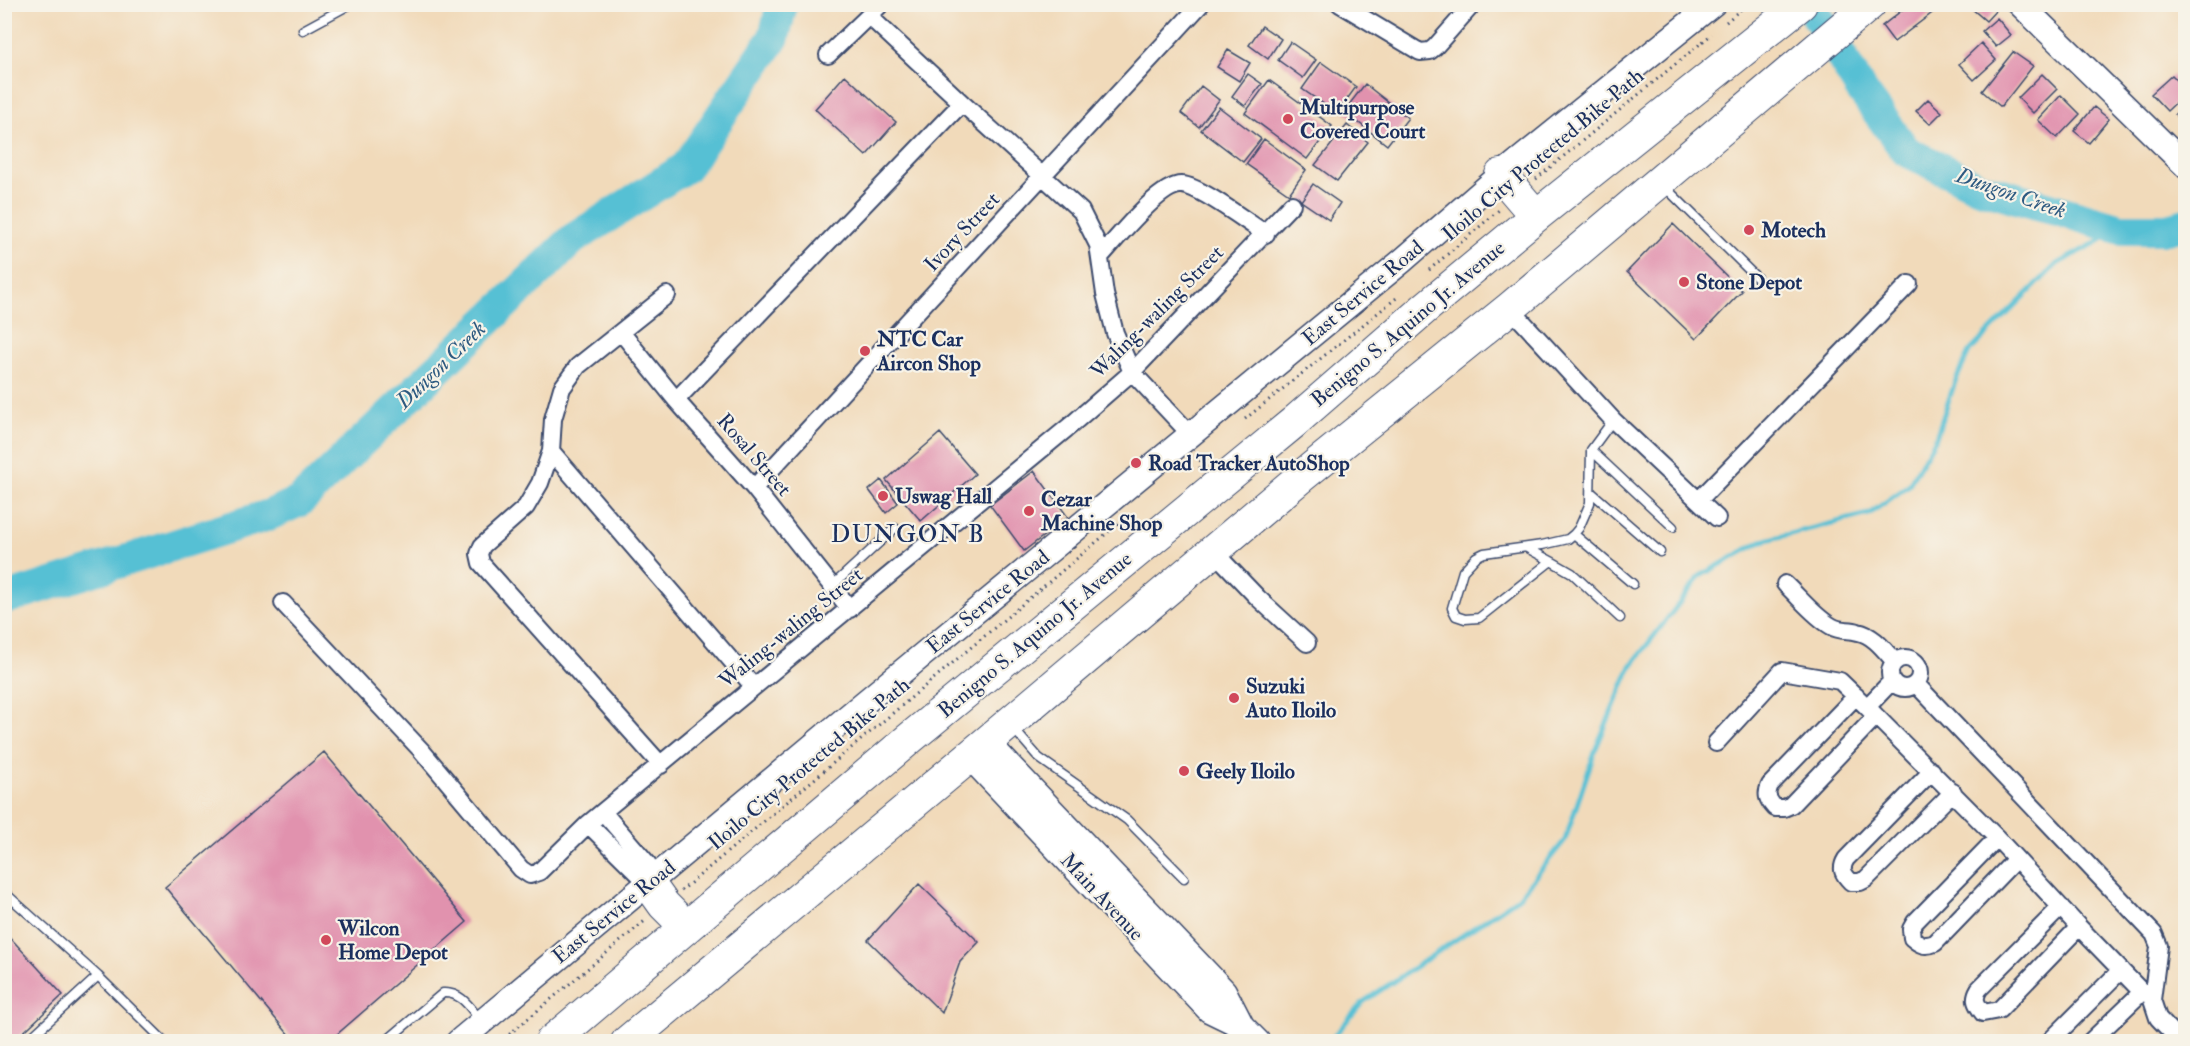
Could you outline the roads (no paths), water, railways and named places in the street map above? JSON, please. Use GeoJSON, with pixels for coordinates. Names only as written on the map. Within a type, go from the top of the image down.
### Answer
{"type":"FeatureCollection","features":[{"type":"Feature","properties":{"kind":"highway","name":"Benigno S. Aquino Jr. Avenue"},"geometry":{"type":"LineString","coordinates":[[551,1041],[909,739],[1276,437],[1518,195],[1773,27],[1801,4]]}},
{"type":"Feature","properties":{"kind":"highway"},"geometry":{"type":"LineString","coordinates":[[641,1034],[1302,476],[1510,308],[1868,6]]}},
{"type":"Feature","properties":{"kind":"highway"},"geometry":{"type":"LineString","coordinates":[[1276,437],[1302,476]]}},
{"type":"Feature","properties":{"kind":"highway"},"geometry":{"type":"LineString","coordinates":[[798,834],[830,873]]}},
{"type":"Feature","properties":{"kind":"highway"},"geometry":{"type":"LineString","coordinates":[[657,894],[686,927]]}},
{"type":"Feature","properties":{"kind":"street","name":"Ivory Street"},"geometry":{"type":"LineString","coordinates":[[754,488],[1043,178],[1201,4]]}},
{"type":"Feature","properties":{"kind":"street"},"geometry":{"type":"LineString","coordinates":[[1340,4],[1420,52],[1430,51],[1435,47],[1473,4]]}},
{"type":"Feature","properties":{"kind":"street","name":"East Service Road"},"geometry":{"type":"LineString","coordinates":[[458,1041],[482,1021],[657,894],[864,703],[1201,441],[1402,261],[1518,195],[1713,4]]}},
{"type":"Feature","properties":{"kind":"street"},"geometry":{"type":"LineString","coordinates":[[2020,4],[2186,166]]}},
{"type":"Feature","properties":{"kind":"street"},"geometry":{"type":"LineString","coordinates":[[828,55],[876,11],[962,103],[1081,211],[1098,245],[1105,294],[1115,333],[1132,372],[1201,441]]}},
{"type":"Feature","properties":{"kind":"street"},"geometry":{"type":"LineString","coordinates":[[676,400],[962,103]]}},
{"type":"Feature","properties":{"kind":"street"},"geometry":{"type":"LineString","coordinates":[[1100,257],[1151,202],[1171,186],[1183,185],[1198,190],[1266,234]]}},
{"type":"Feature","properties":{"kind":"street","name":"Waling-waling Street"},"geometry":{"type":"LineString","coordinates":[[283,603],[421,750],[521,869],[530,875],[539,872],[588,824],[850,609],[1132,372],[1266,234],[1292,204]]}},
{"type":"Feature","properties":{"kind":"street"},"geometry":{"type":"LineString","coordinates":[[1699,500],[1909,284]]}},
{"type":"Feature","properties":{"kind":"street"},"geometry":{"type":"LineString","coordinates":[[662,765],[481,563],[479,554],[482,546],[526,507],[540,483],[551,451],[553,419],[562,388],[578,366],[667,295]]}},
{"type":"Feature","properties":{"kind":"street"},"geometry":{"type":"LineString","coordinates":[[1510,308],[1613,420],[1716,518]]}},
{"type":"Feature","properties":{"kind":"street","name":"Rosal Street"},"geometry":{"type":"LineString","coordinates":[[621,332],[676,400],[754,488],[850,609]]}},
{"type":"Feature","properties":{"kind":"street"},"geometry":{"type":"LineString","coordinates":[[551,451],[754,687]]}},
{"type":"Feature","properties":{"kind":"street"},"geometry":{"type":"LineString","coordinates":[[1214,552],[1258,598],[1307,643]]}},
{"type":"Feature","properties":{"kind":"street"},"geometry":{"type":"LineString","coordinates":[[1785,584],[1828,625],[1838,630],[1865,634],[1872,638],[1895,662]]}},
{"type":"Feature","properties":{"kind":"street"},"geometry":{"type":"LineString","coordinates":[[1907,657],[1914,660],[1919,667],[1920,675],[1916,684],[1904,688],[1892,681],[1889,674],[1895,662],[1907,657]]}},
{"type":"Feature","properties":{"kind":"street"},"geometry":{"type":"LineString","coordinates":[[1716,743],[1782,672],[1840,681],[1953,792],[2142,992],[2090,1041]]}},
{"type":"Feature","properties":{"kind":"street"},"geometry":{"type":"LineString","coordinates":[[1866,706],[1791,805],[1775,808],[1768,800],[1767,791],[1770,785],[1866,706],[1892,681]]}},
{"type":"Feature","properties":{"kind":"street"},"geometry":{"type":"LineString","coordinates":[[1916,684],[2154,934],[2159,946],[2152,1000],[2158,1018],[2181,1041]]}},
{"type":"Feature","properties":{"kind":"street","name":"Main Avenue"},"geometry":{"type":"LineString","coordinates":[[988,741],[1209,1010],[1250,1034]]}},
{"type":"Feature","properties":{"kind":"street"},"geometry":{"type":"LineString","coordinates":[[1932,771],[1846,859],[1842,865],[1843,874],[1851,882],[1866,879],[1953,792]]}},
{"type":"Feature","properties":{"kind":"street"},"geometry":{"type":"LineString","coordinates":[[603,813],[648,864],[657,894]]}},
{"type":"Feature","properties":{"kind":"street"},"geometry":{"type":"LineString","coordinates":[[588,824],[657,894]]}},
{"type":"Feature","properties":{"kind":"street"},"geometry":{"type":"LineString","coordinates":[[1997,838],[1915,922],[1911,929],[1912,938],[1919,945],[1928,946],[1935,943],[2016,859]]}},
{"type":"Feature","properties":{"kind":"street"},"geometry":{"type":"LineString","coordinates":[[2061,907],[1979,989],[1975,996],[1976,1005],[1983,1013],[1999,1010],[2079,927]]}},
{"type":"Feature","properties":{"kind":"street"},"geometry":{"type":"LineString","coordinates":[[2049,1041],[2121,970]]}},
{"type":"Feature","properties":{"kind":"lane"},"geometry":{"type":"LineString","coordinates":[[303,30],[351,4]]}},
{"type":"Feature","properties":{"kind":"lane"},"geometry":{"type":"LineString","coordinates":[[1660,181],[1671,195],[1757,278]]}},
{"type":"Feature","properties":{"kind":"lane"},"geometry":{"type":"LineString","coordinates":[[1551,561],[1479,618],[1465,619],[1456,616],[1452,608],[1463,571],[1476,557],[1527,548],[1568,538],[1574,534],[1588,509],[1591,492],[1591,450],[1613,420]]}},
{"type":"Feature","properties":{"kind":"lane"},"geometry":{"type":"LineString","coordinates":[[1591,450],[1674,527]]}},
{"type":"Feature","properties":{"kind":"lane"},"geometry":{"type":"LineString","coordinates":[[1591,492],[1660,552]]}},
{"type":"Feature","properties":{"kind":"lane"},"geometry":{"type":"LineString","coordinates":[[832,586],[895,528]]}},
{"type":"Feature","properties":{"kind":"lane"},"geometry":{"type":"LineString","coordinates":[[1574,534],[1633,584]]}},
{"type":"Feature","properties":{"kind":"lane"},"geometry":{"type":"LineString","coordinates":[[1527,548],[1572,573],[1620,618]]}},
{"type":"Feature","properties":{"kind":"lane"},"geometry":{"type":"LineString","coordinates":[[988,741],[1039,758],[1127,820],[1184,878]]}},
{"type":"Feature","properties":{"kind":"lane"},"geometry":{"type":"LineString","coordinates":[[4,892],[98,976],[165,1041]]}},
{"type":"Feature","properties":{"kind":"lane"},"geometry":{"type":"LineString","coordinates":[[26,1041],[98,976]]}},
{"type":"Feature","properties":{"kind":"lane"},"geometry":{"type":"LineString","coordinates":[[385,1041],[443,993],[453,993],[462,998],[482,1021]]}},
{"type":"Feature","properties":{"kind":"waterway","name":"Dungon Creek"},"geometry":{"type":"LineString","coordinates":[[4,599],[269,515],[300,501],[573,239],[686,167],[774,37],[782,4]]}},
{"type":"Feature","properties":{"kind":"waterway","name":"Dungon Creek"},"geometry":{"type":"LineString","coordinates":[[1810,4],[1860,88],[1906,151],[1979,187],[2121,229],[2167,229],[2186,224]]}},
{"type":"Feature","properties":{"kind":"waterway"},"geometry":{"type":"LineString","coordinates":[[1329,1042],[1363,1002],[1518,898],[1565,840],[1596,748],[1631,666],[1700,576],[1762,541],[1869,514],[1908,486],[1935,440],[1955,382],[1969,352],[2057,264],[2121,229]]}},
{"type":"Feature","properties":{"kind":"place","name":"Multipurpose Covered Court"},"geometry":{"type":"Point","coordinates":[1288,119]}},
{"type":"Feature","properties":{"kind":"place","name":"Motech"},"geometry":{"type":"Point","coordinates":[1749,230]}},
{"type":"Feature","properties":{"kind":"place","name":"Stone Depot"},"geometry":{"type":"Point","coordinates":[1684,282]}},
{"type":"Feature","properties":{"kind":"place","name":"NTC Car Aircon Shop"},"geometry":{"type":"Point","coordinates":[865,351]}},
{"type":"Feature","properties":{"kind":"place","name":"Road Tracker AutoShop"},"geometry":{"type":"Point","coordinates":[1136,463]}},
{"type":"Feature","properties":{"kind":"place","name":"Uswag Hall"},"geometry":{"type":"Point","coordinates":[883,496]}},
{"type":"Feature","properties":{"kind":"place","name":"Cezar Machine Shop"},"geometry":{"type":"Point","coordinates":[1029,511]}},
{"type":"Feature","properties":{"kind":"place","name":"Suzuki Auto Iloilo"},"geometry":{"type":"Point","coordinates":[1234,698]}},
{"type":"Feature","properties":{"kind":"place","name":"Geely Iloilo"},"geometry":{"type":"Point","coordinates":[1184,771]}},
{"type":"Feature","properties":{"kind":"place","name":"Wilcon Home Depot"},"geometry":{"type":"Point","coordinates":[326,940]}},
{"type":"Feature","properties":{"kind":"district","name":"DUNGON B"},"geometry":{"type":"Point","coordinates":[908,534]}}]}
